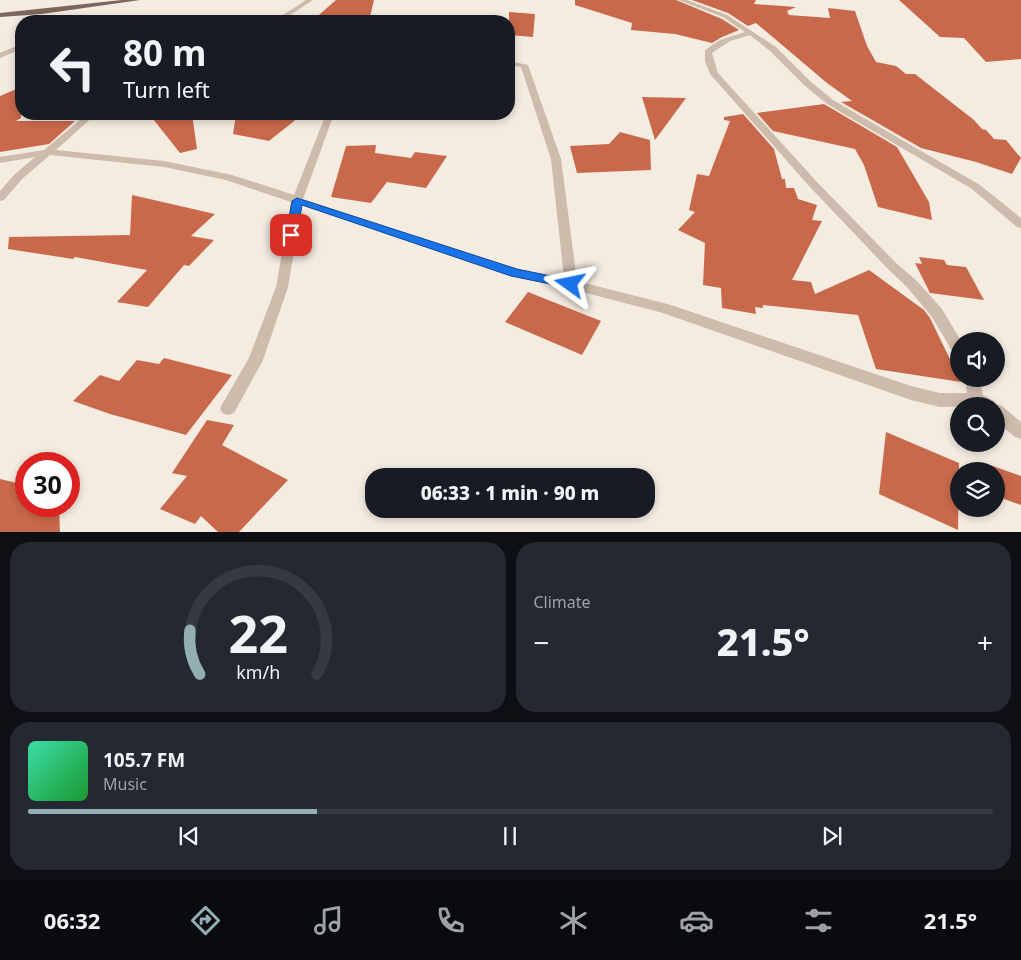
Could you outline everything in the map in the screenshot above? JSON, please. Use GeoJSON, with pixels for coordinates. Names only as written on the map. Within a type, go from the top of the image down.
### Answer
{"type":"FeatureCollection","features":[{"type":"Feature","properties":{"kind":"main road"},"geometry":{"type":"LineString","coordinates":[[0,15],[42,12],[137,0]]}},
{"type":"Feature","properties":{"kind":"street"},"geometry":{"type":"LineString","coordinates":[[286,15],[310,0]]}},
{"type":"Feature","properties":{"kind":"street"},"geometry":{"type":"LineString","coordinates":[[681,0],[725,16],[751,33],[773,50],[830,102],[976,187],[1021,224]]}},
{"type":"Feature","properties":{"kind":"street"},"geometry":{"type":"LineString","coordinates":[[751,33],[729,38],[718,43],[708,52],[708,61],[714,74],[813,184],[892,266],[912,284],[937,313],[950,335]]}},
{"type":"Feature","properties":{"kind":"street"},"geometry":{"type":"LineString","coordinates":[[0,56],[15,49]]}},
{"type":"Feature","properties":{"kind":"street"},"geometry":{"type":"LineString","coordinates":[[515,64],[524,65],[556,159],[570,284]]}},
{"type":"Feature","properties":{"kind":"street"},"geometry":{"type":"LineString","coordinates":[[0,198],[18,177],[50,152],[85,120]]}},
{"type":"Feature","properties":{"kind":"street"},"geometry":{"type":"LineString","coordinates":[[228,408],[256,360],[282,287],[297,201],[328,120]]}},
{"type":"Feature","properties":{"kind":"street"},"geometry":{"type":"LineString","coordinates":[[0,160],[50,152],[164,164],[228,177],[515,273],[570,284],[666,309],[911,394],[950,401]]}},
{"type":"Feature","properties":{"kind":"street"},"geometry":{"type":"LineString","coordinates":[[1005,419],[1021,432]]}},
{"type":"Feature","properties":{"kind":"building"},"geometry":{"type":"Polygon","coordinates":[[[336,0],[374,0],[370,15],[319,15],[336,0]]]}},
{"type":"Feature","properties":{"kind":"building"},"geometry":{"type":"Polygon","coordinates":[[[575,0],[676,0],[722,19],[739,30],[712,43],[675,34],[631,30],[632,23],[575,5],[575,0]]]}},
{"type":"Feature","properties":{"kind":"building"},"geometry":{"type":"Polygon","coordinates":[[[692,0],[756,0],[754,4],[796,7],[787,11],[789,15],[830,18],[828,8],[855,11],[867,46],[876,62],[896,66],[906,74],[915,74],[974,120],[994,139],[1006,140],[1021,158],[1012,174],[976,162],[921,148],[841,102],[852,101],[827,83],[756,23],[748,26],[728,13],[692,0]]]}},
{"type":"Feature","properties":{"kind":"building"},"geometry":{"type":"Polygon","coordinates":[[[899,0],[1021,0],[1021,59],[986,62],[964,38],[940,37],[899,0]]]}},
{"type":"Feature","properties":{"kind":"building"},"geometry":{"type":"Polygon","coordinates":[[[509,12],[535,14],[533,37],[515,36],[515,15],[509,15],[509,12]]]}},
{"type":"Feature","properties":{"kind":"building"},"geometry":{"type":"Polygon","coordinates":[[[15,90],[15,120],[18,120],[16,121],[75,121],[49,144],[0,152],[0,96],[15,90]]]}},
{"type":"Feature","properties":{"kind":"building"},"geometry":{"type":"Polygon","coordinates":[[[642,97],[686,98],[655,140],[642,97]]]}},
{"type":"Feature","properties":{"kind":"building"},"geometry":{"type":"Polygon","coordinates":[[[824,104],[897,147],[929,202],[932,220],[878,207],[864,165],[855,149],[773,131],[757,113],[824,104]]]}},
{"type":"Feature","properties":{"kind":"building"},"geometry":{"type":"Polygon","coordinates":[[[743,114],[774,149],[782,179],[785,179],[786,188],[794,188],[798,199],[817,205],[812,220],[822,221],[792,280],[811,282],[815,294],[869,270],[924,310],[930,318],[950,359],[950,380],[876,369],[858,315],[763,305],[763,308],[755,307],[756,314],[722,308],[721,288],[703,285],[705,243],[678,230],[695,212],[689,210],[697,174],[709,176],[730,121],[724,120],[724,117],[743,114]]]}},
{"type":"Feature","properties":{"kind":"building"},"geometry":{"type":"Polygon","coordinates":[[[154,120],[193,120],[197,149],[180,153],[154,120]]]}},
{"type":"Feature","properties":{"kind":"building"},"geometry":{"type":"Polygon","coordinates":[[[235,120],[295,120],[269,141],[233,134],[235,120]]]}},
{"type":"Feature","properties":{"kind":"building"},"geometry":{"type":"Polygon","coordinates":[[[620,132],[650,140],[651,170],[577,173],[570,146],[609,144],[620,132]]]}},
{"type":"Feature","properties":{"kind":"building"},"geometry":{"type":"Polygon","coordinates":[[[376,145],[375,153],[411,158],[415,152],[447,156],[426,188],[387,182],[371,203],[331,197],[346,146],[376,145]]]}},
{"type":"Feature","properties":{"kind":"building"},"geometry":{"type":"Polygon","coordinates":[[[132,195],[215,214],[191,236],[214,240],[189,266],[184,265],[148,307],[117,302],[147,270],[75,257],[73,259],[8,249],[9,237],[130,235],[132,195]]]}},
{"type":"Feature","properties":{"kind":"building"},"geometry":{"type":"Polygon","coordinates":[[[919,257],[944,260],[947,265],[966,267],[984,300],[930,293],[915,263],[922,264],[919,257]]]}},
{"type":"Feature","properties":{"kind":"building"},"geometry":{"type":"Polygon","coordinates":[[[528,292],[601,321],[582,355],[505,322],[528,292]]]}},
{"type":"Feature","properties":{"kind":"building"},"geometry":{"type":"Polygon","coordinates":[[[164,358],[232,375],[186,435],[110,414],[73,401],[100,375],[119,381],[137,360],[159,364],[164,358]]]}},
{"type":"Feature","properties":{"kind":"building"},"geometry":{"type":"Polygon","coordinates":[[[207,420],[234,425],[222,445],[288,480],[239,532],[218,532],[201,516],[195,524],[160,509],[187,476],[172,473],[207,420]]]}},
{"type":"Feature","properties":{"kind":"building"},"geometry":{"type":"Polygon","coordinates":[[[886,432],[957,462],[950,462],[950,517],[958,517],[958,530],[879,494],[886,432]]]}},
{"type":"Feature","properties":{"kind":"building"},"geometry":{"type":"Polygon","coordinates":[[[1005,470],[1021,476],[1021,505],[1005,499],[1005,470]]]}},
{"type":"Feature","properties":{"kind":"building"},"geometry":{"type":"Polygon","coordinates":[[[0,479],[15,482],[15,517],[59,517],[60,532],[0,532],[0,479]]]}},
{"type":"Feature","properties":{"kind":"route"},"geometry":{"type":"LineString","coordinates":[[291,235],[297,201],[361,220],[515,273],[570,284]]}}]}
